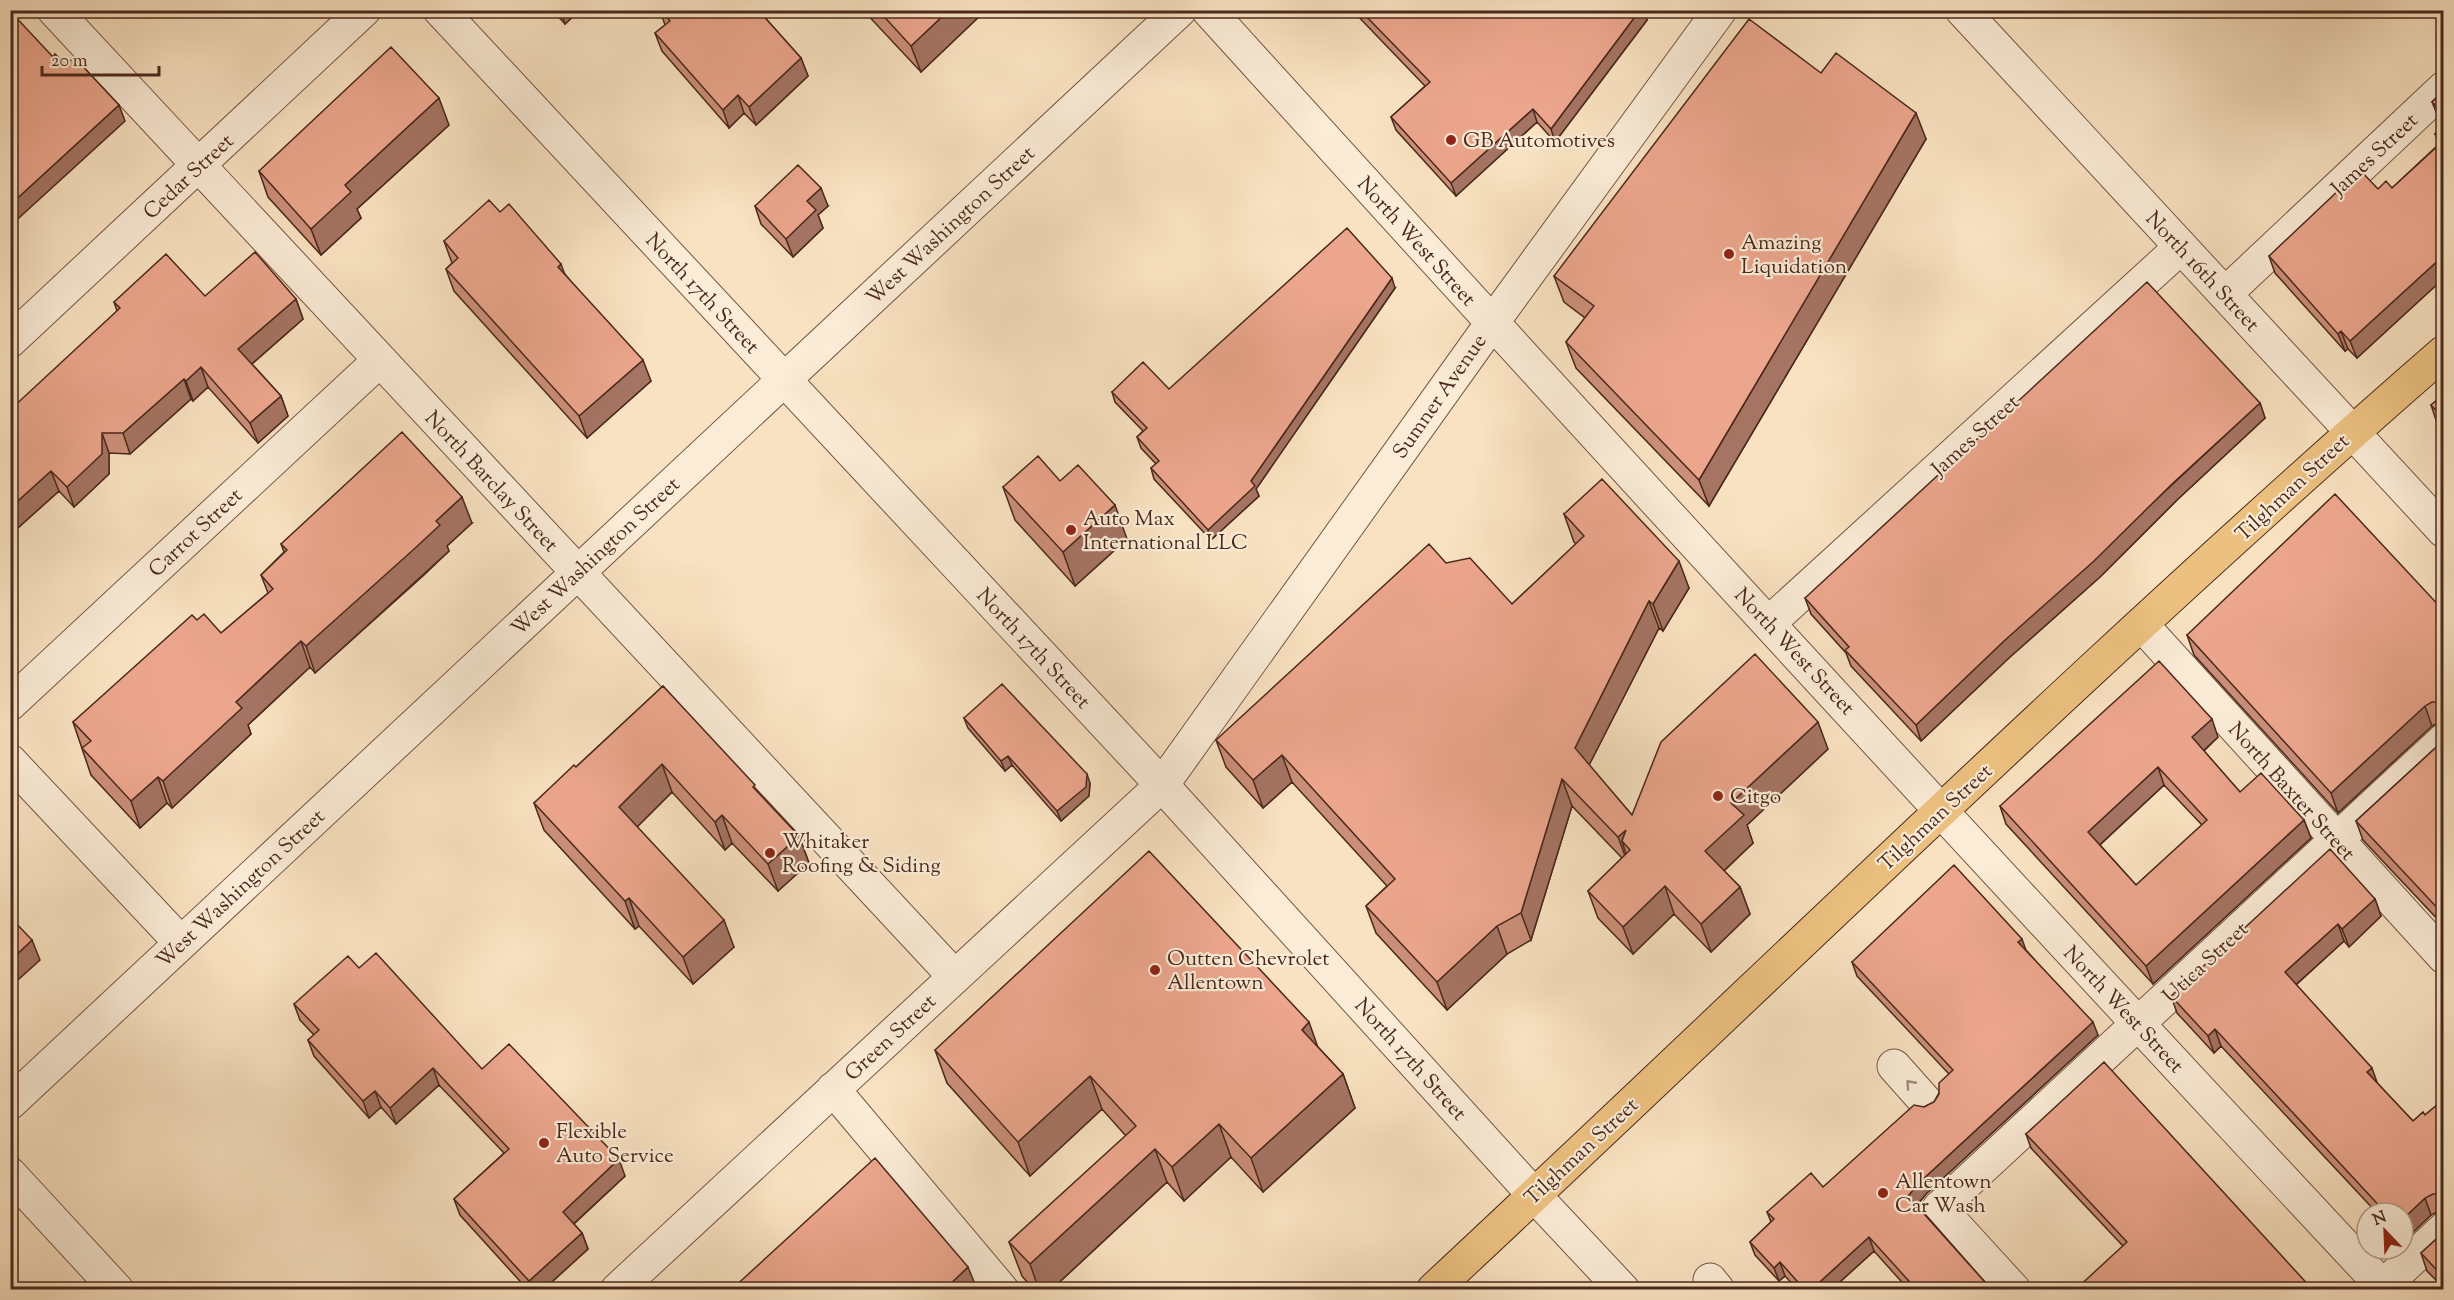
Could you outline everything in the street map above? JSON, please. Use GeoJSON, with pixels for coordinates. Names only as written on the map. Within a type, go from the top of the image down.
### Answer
{"type":"FeatureCollection","features":[{"type":"Feature","properties":{"kind":"main road","name":"Tilghman Street"},"geometry":{"type":"LineString","coordinates":[[1432,1290],[1941,810],[2351,432],[2444,352]]}},
{"type":"Feature","properties":{"kind":"street","name":"North Barclay Street"},"geometry":{"type":"LineString","coordinates":[[54,10],[955,977]]}},
{"type":"Feature","properties":{"kind":"street","name":"Cedar Street"},"geometry":{"type":"LineString","coordinates":[[10,341],[364,10]]}},
{"type":"Feature","properties":{"kind":"street","name":"North 17th Street"},"geometry":{"type":"LineString","coordinates":[[440,10],[1162,785],[1623,1290]]}},
{"type":"Feature","properties":{"kind":"street","name":"West Washington Street"},"geometry":{"type":"LineString","coordinates":[[10,1103],[1180,10]]}},
{"type":"Feature","properties":{"kind":"street","name":"North West Street"},"geometry":{"type":"LineString","coordinates":[[1208,10],[1492,323],[2382,1288]]}},
{"type":"Feature","properties":{"kind":"street","name":"Sumner Avenue"},"geometry":{"type":"LineString","coordinates":[[1162,785],[1492,323],[1720,10]]}},
{"type":"Feature","properties":{"kind":"street","name":"North 16th Street"},"geometry":{"type":"LineString","coordinates":[[1962,10],[2444,531]]}},
{"type":"Feature","properties":{"kind":"street","name":"James Street"},"geometry":{"type":"LineString","coordinates":[[2225,294],[2444,88]]}},
{"type":"Feature","properties":{"kind":"street","name":"James Street"},"geometry":{"type":"LineString","coordinates":[[1769,623],[2181,247]]}},
{"type":"Feature","properties":{"kind":"street","name":"Carrot Street"},"geometry":{"type":"LineString","coordinates":[[10,704],[381,360]]}},
{"type":"Feature","properties":{"kind":"street","name":"North Baxter Street"},"geometry":{"type":"LineString","coordinates":[[2142,625],[2444,957]]}},
{"type":"Feature","properties":{"kind":"street","name":"Utica Street"},"geometry":{"type":"LineString","coordinates":[[2014,1290],[1939,1208],[2444,740]]}},
{"type":"Feature","properties":{"kind":"street"},"geometry":{"type":"LineString","coordinates":[[10,761],[181,943]]}},
{"type":"Feature","properties":{"kind":"street","name":"Green Street"},"geometry":{"type":"LineString","coordinates":[[617,1290],[1162,785]]}},
{"type":"Feature","properties":{"kind":"street"},"geometry":{"type":"LineString","coordinates":[[1894,1066],[1926,1102]]}},
{"type":"Feature","properties":{"kind":"street"},"geometry":{"type":"LineString","coordinates":[[833,1089],[1002,1290]]}},
{"type":"Feature","properties":{"kind":"street"},"geometry":{"type":"LineString","coordinates":[[10,1174],[117,1290]]}},
{"type":"Feature","properties":{"kind":"street"},"geometry":{"type":"LineString","coordinates":[[2382,1288],[2444,1229]]}},
{"type":"Feature","properties":{"kind":"building"},"geometry":{"type":"Polygon","coordinates":[[[661,10],[758,10],[801,58],[749,107],[738,95],[723,110],[655,33],[670,21],[661,10]]]}},
{"type":"Feature","properties":{"kind":"building"},"geometry":{"type":"Polygon","coordinates":[[[878,10],[949,10],[911,46],[878,10]]]}},
{"type":"Feature","properties":{"kind":"building"},"geometry":{"type":"Polygon","coordinates":[[[1360,10],[1640,10],[1551,129],[1533,109],[1451,183],[1391,117],[1430,82],[1360,10]]]}},
{"type":"Feature","properties":{"kind":"building"},"geometry":{"type":"Polygon","coordinates":[[[10,11],[53,57],[55,54],[66,65],[74,57],[119,105],[10,205],[10,11]]]}},
{"type":"Feature","properties":{"kind":"building","name":"Amazing Liquidation"},"geometry":{"type":"Polygon","coordinates":[[[1749,19],[1821,73],[1836,53],[1916,113],[1699,480],[1566,342],[1594,306],[1554,276],[1749,19]]]}},
{"type":"Feature","properties":{"kind":"building"},"geometry":{"type":"Polygon","coordinates":[[[391,47],[439,98],[345,185],[351,192],[311,229],[259,171],[391,47]]]}},
{"type":"Feature","properties":{"kind":"building"},"geometry":{"type":"Polygon","coordinates":[[[2444,90],[2444,114],[2432,102],[2444,90]]]}},
{"type":"Feature","properties":{"kind":"building"},"geometry":{"type":"Polygon","coordinates":[[[2444,126],[2444,255],[2350,341],[2341,331],[2338,334],[2269,256],[2360,170],[2378,189],[2386,181],[2392,188],[2442,142],[2435,134],[2444,126]]]}},
{"type":"Feature","properties":{"kind":"building"},"geometry":{"type":"Polygon","coordinates":[[[798,165],[821,188],[807,201],[816,210],[786,239],[755,206],[798,165]]]}},
{"type":"Feature","properties":{"kind":"building"},"geometry":{"type":"Polygon","coordinates":[[[489,200],[500,212],[509,204],[561,264],[558,267],[643,360],[579,416],[446,269],[458,258],[444,241],[489,200]]]}},
{"type":"Feature","properties":{"kind":"building"},"geometry":{"type":"Polygon","coordinates":[[[1347,228],[1392,278],[1251,481],[1255,486],[1208,530],[1151,468],[1159,461],[1137,437],[1147,428],[1112,392],[1143,362],[1169,389],[1347,228]]]}},
{"type":"Feature","properties":{"kind":"building"},"geometry":{"type":"Polygon","coordinates":[[[255,252],[296,299],[238,349],[281,396],[250,423],[201,367],[186,381],[184,379],[123,433],[102,433],[102,454],[67,487],[51,471],[10,508],[10,410],[120,308],[114,302],[166,254],[205,296],[255,252]]]}},
{"type":"Feature","properties":{"kind":"building"},"geometry":{"type":"Polygon","coordinates":[[[2147,282],[2260,403],[2172,484],[2094,561],[2004,641],[1916,725],[1845,650],[1849,647],[1805,598],[2147,282]]]}},
{"type":"Feature","properties":{"kind":"building"},"geometry":{"type":"Polygon","coordinates":[[[2444,394],[2444,419],[2431,405],[2444,394]]]}},
{"type":"Feature","properties":{"kind":"building"},"geometry":{"type":"Polygon","coordinates":[[[402,432],[462,497],[436,521],[440,525],[413,550],[306,646],[301,641],[236,702],[242,708],[163,781],[158,777],[131,801],[82,748],[91,741],[73,722],[192,615],[197,620],[204,614],[221,633],[273,589],[261,575],[287,550],[281,544],[402,432]]]}},
{"type":"Feature","properties":{"kind":"building"},"geometry":{"type":"Polygon","coordinates":[[[1038,456],[1060,481],[1078,465],[1115,505],[1063,552],[1003,487],[1038,456]]]}},
{"type":"Feature","properties":{"kind":"building"},"geometry":{"type":"Polygon","coordinates":[[[1602,479],[1679,561],[1653,604],[1649,601],[1575,748],[1632,815],[1661,742],[1755,654],[1818,722],[1731,803],[1744,815],[1705,851],[1740,887],[1701,924],[1665,886],[1623,927],[1588,891],[1630,850],[1622,841],[1626,830],[1618,837],[1562,779],[1521,913],[1497,926],[1437,982],[1366,906],[1395,879],[1282,755],[1253,780],[1216,740],[1429,544],[1446,563],[1470,558],[1512,604],[1584,536],[1564,514],[1602,479]]]}},
{"type":"Feature","properties":{"kind":"building"},"geometry":{"type":"Polygon","coordinates":[[[2335,494],[2444,611],[2444,703],[2432,702],[2425,706],[2331,793],[2187,635],[2335,494]]]}},
{"type":"Feature","properties":{"kind":"building"},"geometry":{"type":"Polygon","coordinates":[[[2159,661],[2212,719],[2192,737],[2240,792],[2261,773],[2304,820],[2146,966],[2000,806],[2159,661]],[[2158,767],[2088,832],[2136,885],[2207,820],[2158,767]]]}},
{"type":"Feature","properties":{"kind":"building"},"geometry":{"type":"Polygon","coordinates":[[[1002,684],[1087,774],[1086,787],[1057,811],[1008,756],[1001,761],[964,718],[1002,684]]]}},
{"type":"Feature","properties":{"kind":"building"},"geometry":{"type":"Polygon","coordinates":[[[663,686],[799,836],[768,864],[722,815],[715,822],[662,764],[619,807],[724,920],[683,957],[629,898],[625,901],[534,803],[663,686]]]}},
{"type":"Feature","properties":{"kind":"building"},"geometry":{"type":"Polygon","coordinates":[[[2444,740],[2444,913],[2443,914],[2356,821],[2444,740]]]}},
{"type":"Feature","properties":{"kind":"building"},"geometry":{"type":"Polygon","coordinates":[[[2330,849],[2375,899],[2342,929],[2338,924],[2285,972],[2372,1068],[2367,1072],[2413,1121],[2423,1112],[2425,1115],[2444,1099],[2444,1194],[2433,1194],[2415,1208],[2415,1201],[2375,1201],[2215,1029],[2208,1036],[2171,996],[2330,849]]]}},
{"type":"Feature","properties":{"kind":"building","name":"Outten Chevrolet Allentown"},"geometry":{"type":"Polygon","coordinates":[[[1149,851],[1309,1022],[1302,1030],[1343,1074],[1251,1158],[1219,1124],[1172,1167],[1155,1149],[1030,1264],[1009,1242],[1136,1126],[1090,1076],[1018,1142],[935,1050],[1149,851]]]}},
{"type":"Feature","properties":{"kind":"building"},"geometry":{"type":"Polygon","coordinates":[[[1954,865],[2022,939],[2018,942],[2093,1022],[1921,1181],[1908,1196],[1992,1290],[1917,1290],[1869,1237],[1811,1290],[1805,1290],[1780,1262],[1774,1268],[1750,1242],[1774,1219],[1767,1212],[1811,1173],[1823,1187],[1914,1105],[1924,1107],[1934,1102],[1939,1094],[1939,1083],[1953,1070],[1852,962],[1954,865]]]}},
{"type":"Feature","properties":{"kind":"building"},"geometry":{"type":"Polygon","coordinates":[[[10,917],[32,940],[10,961],[10,917]]]}},
{"type":"Feature","properties":{"kind":"building"},"geometry":{"type":"Polygon","coordinates":[[[376,953],[482,1069],[509,1044],[619,1159],[563,1212],[582,1233],[529,1281],[454,1199],[509,1149],[433,1068],[390,1108],[375,1091],[363,1101],[308,1040],[319,1030],[294,1004],[348,956],[359,968],[376,953]]]}},
{"type":"Feature","properties":{"kind":"building"},"geometry":{"type":"Polygon","coordinates":[[[2104,1062],[2313,1290],[2075,1290],[2127,1242],[2026,1134],[2104,1062]]]}},
{"type":"Feature","properties":{"kind":"building"},"geometry":{"type":"Polygon","coordinates":[[[875,1158],[968,1267],[944,1290],[731,1290],[875,1158]]]}},
{"type":"Feature","properties":{"kind":"building"},"geometry":{"type":"Polygon","coordinates":[[[2444,1232],[2444,1278],[2421,1253],[2444,1232]]]}},
{"type":"Feature","properties":{"kind":"building"},"geometry":{"type":"Polygon","coordinates":[[[10,1279],[20,1290],[10,1290],[10,1279]]]}},
{"type":"Feature","properties":{"kind":"place","name":"GB Automotives"},"geometry":{"type":"Point","coordinates":[1451,140]}},
{"type":"Feature","properties":{"kind":"place","name":"Amazing Liquidation"},"geometry":{"type":"Point","coordinates":[1729,254]}},
{"type":"Feature","properties":{"kind":"place","name":"Auto Max International LLC"},"geometry":{"type":"Point","coordinates":[1071,530]}},
{"type":"Feature","properties":{"kind":"place","name":"Citgo"},"geometry":{"type":"Point","coordinates":[1718,796]}},
{"type":"Feature","properties":{"kind":"place","name":"Whitaker Roofing & Siding"},"geometry":{"type":"Point","coordinates":[770,853]}},
{"type":"Feature","properties":{"kind":"place","name":"Outten Chevrolet Allentown"},"geometry":{"type":"Point","coordinates":[1155,970]}},
{"type":"Feature","properties":{"kind":"place","name":"Flexible Auto Service"},"geometry":{"type":"Point","coordinates":[544,1143]}},
{"type":"Feature","properties":{"kind":"place","name":"Allentown Car Wash"},"geometry":{"type":"Point","coordinates":[1883,1193]}}]}
